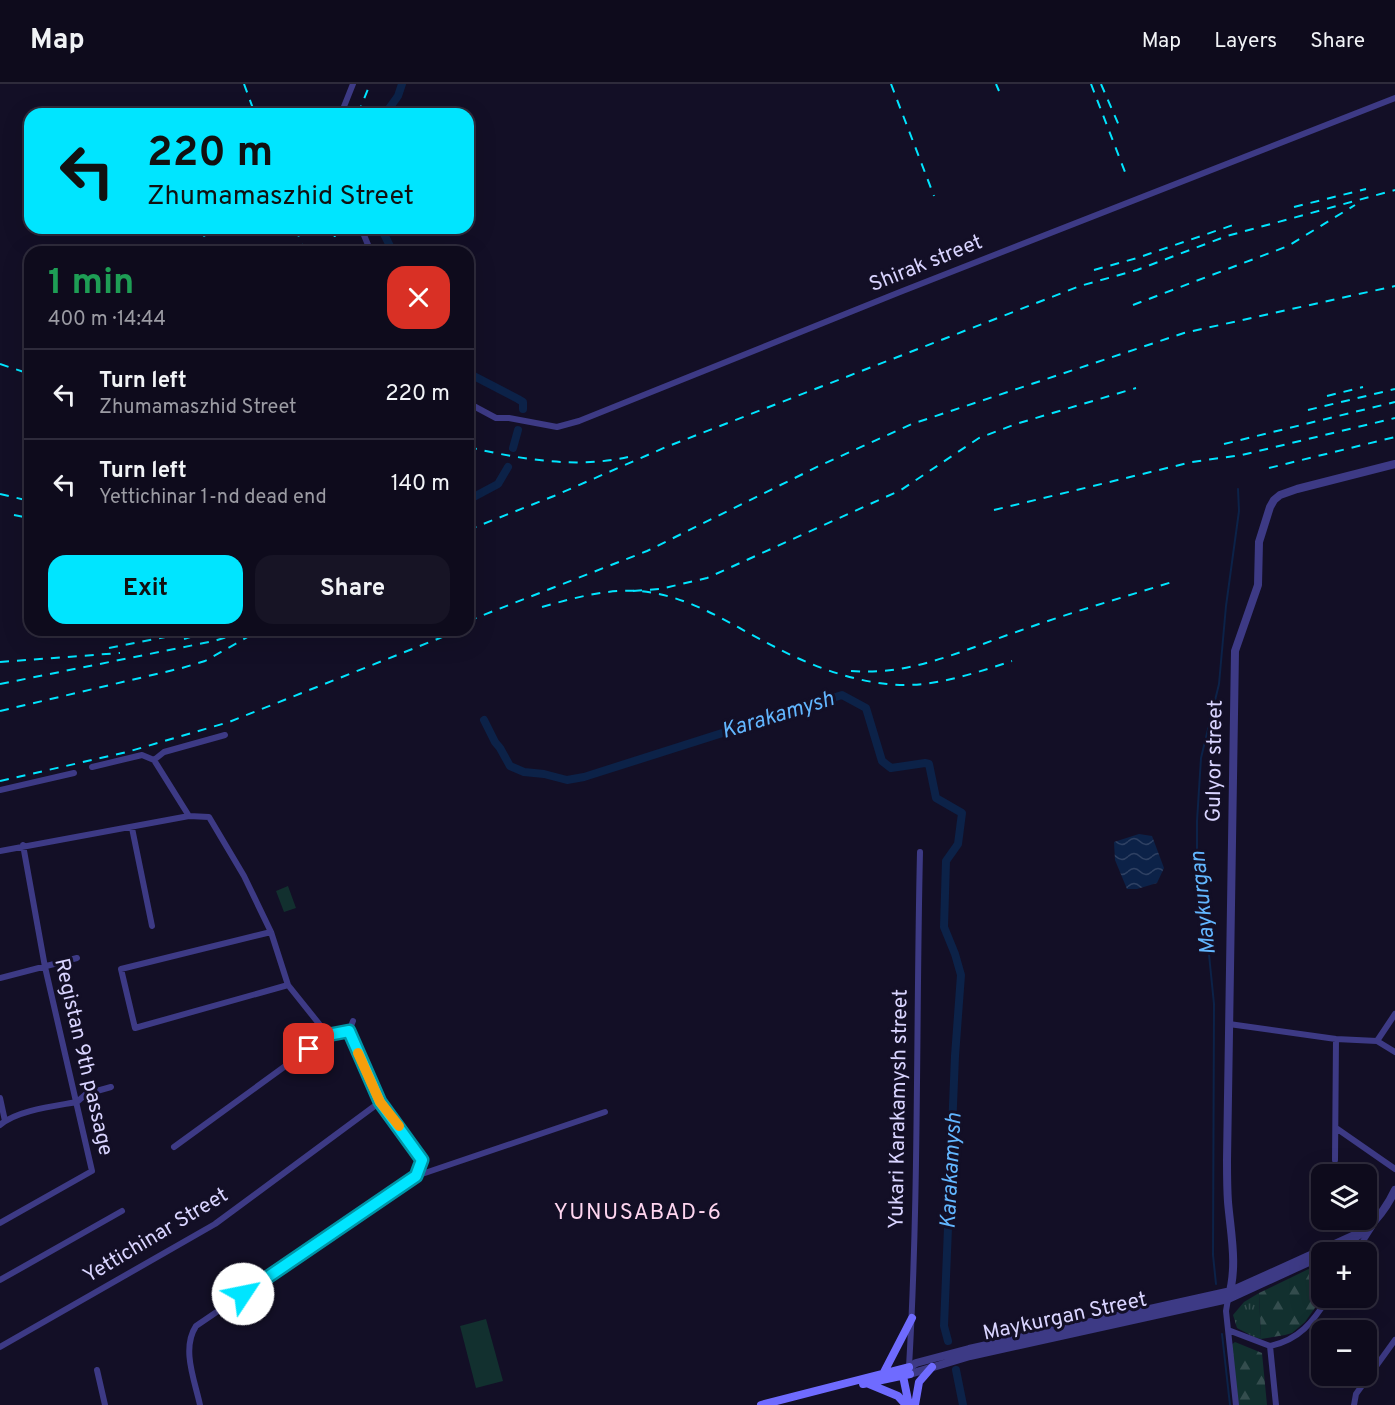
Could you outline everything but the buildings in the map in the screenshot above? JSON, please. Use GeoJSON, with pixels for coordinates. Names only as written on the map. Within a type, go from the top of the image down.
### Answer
{"type":"FeatureCollection","features":[{"type":"Feature","properties":{"kind":"main road"},"geometry":{"type":"LineString","coordinates":[[883,1374],[912,1318]]}},
{"type":"Feature","properties":{"kind":"main road"},"geometry":{"type":"LineString","coordinates":[[915,1405],[919,1382],[935,1363]]}},
{"type":"Feature","properties":{"kind":"main road"},"geometry":{"type":"LineString","coordinates":[[850,1384],[868,1384],[907,1372]]}},
{"type":"Feature","properties":{"kind":"main road"},"geometry":{"type":"LineString","coordinates":[[907,1372],[908,1405]]}},
{"type":"Feature","properties":{"kind":"main road"},"geometry":{"type":"LineString","coordinates":[[907,1372],[915,1405]]}},
{"type":"Feature","properties":{"kind":"main road","name":"Maykurgan Street"},"geometry":{"type":"LineString","coordinates":[[761,1405],[883,1374],[907,1372]]}},
{"type":"Feature","properties":{"kind":"main road"},"geometry":{"type":"LineString","coordinates":[[868,1384],[898,1396],[908,1405]]}},
{"type":"Feature","properties":{"kind":"street"},"geometry":{"type":"LineString","coordinates":[[343,108],[353,84]]}},
{"type":"Feature","properties":{"kind":"street","name":"Shirak street"},"geometry":{"type":"LineString","coordinates":[[474,406],[496,418],[509,418],[557,427],[579,422],[900,292],[1395,98]]}},
{"type":"Feature","properties":{"kind":"street","name":"Gulyor street"},"geometry":{"type":"LineString","coordinates":[[1229,1295],[1234,1267],[1228,1199],[1235,651],[1258,585],[1259,542],[1270,507],[1280,495],[1395,464]]}},
{"type":"Feature","properties":{"kind":"street"},"geometry":{"type":"LineString","coordinates":[[154,760],[164,752],[225,735]]}},
{"type":"Feature","properties":{"kind":"street"},"geometry":{"type":"LineString","coordinates":[[92,767],[142,755],[154,760],[189,816]]}},
{"type":"Feature","properties":{"kind":"street"},"geometry":{"type":"LineString","coordinates":[[0,790],[74,773]]}},
{"type":"Feature","properties":{"kind":"street"},"geometry":{"type":"LineString","coordinates":[[0,851],[189,816],[209,817],[244,876],[271,932],[288,985],[328,1035]]}},
{"type":"Feature","properties":{"kind":"street"},"geometry":{"type":"LineString","coordinates":[[132,828],[152,926]]}},
{"type":"Feature","properties":{"kind":"street","name":"Registan 9th passage"},"geometry":{"type":"LineString","coordinates":[[0,1223],[92,1171],[45,967],[23,845]]}},
{"type":"Feature","properties":{"kind":"street","name":"Yukari Karakamysh street"},"geometry":{"type":"LineString","coordinates":[[907,1372],[912,1318],[917,1168],[917,978],[920,852]]}},
{"type":"Feature","properties":{"kind":"street"},"geometry":{"type":"LineString","coordinates":[[271,932],[121,969],[135,1028],[288,985]]}},
{"type":"Feature","properties":{"kind":"street"},"geometry":{"type":"LineString","coordinates":[[0,978],[77,958]]}},
{"type":"Feature","properties":{"kind":"street"},"geometry":{"type":"LineString","coordinates":[[1377,1041],[1395,1014]]}},
{"type":"Feature","properties":{"kind":"street"},"geometry":{"type":"LineString","coordinates":[[353,1020],[349,1031],[380,1102],[422,1160],[416,1176]]}},
{"type":"Feature","properties":{"kind":"street"},"geometry":{"type":"LineString","coordinates":[[1229,1024],[1336,1039],[1377,1041],[1395,1052]]}},
{"type":"Feature","properties":{"kind":"street"},"geometry":{"type":"LineString","coordinates":[[174,1147],[328,1035],[349,1031]]}},
{"type":"Feature","properties":{"kind":"street"},"geometry":{"type":"LineString","coordinates":[[1335,1160],[1336,1039]]}},
{"type":"Feature","properties":{"kind":"street"},"geometry":{"type":"LineString","coordinates":[[0,1098],[3,1123],[41,1108],[77,1102],[86,1094],[111,1087]]}},
{"type":"Feature","properties":{"kind":"street","name":"Yettichinаr Street"},"geometry":{"type":"LineString","coordinates":[[0,1347],[215,1224],[380,1102]]}},
{"type":"Feature","properties":{"kind":"street"},"geometry":{"type":"LineString","coordinates":[[200,1405],[189,1350],[196,1326],[416,1176],[604,1112]]}},
{"type":"Feature","properties":{"kind":"street"},"geometry":{"type":"LineString","coordinates":[[1336,1128],[1395,1169]]}},
{"type":"Feature","properties":{"kind":"street"},"geometry":{"type":"LineString","coordinates":[[1377,1219],[1395,1190]]}},
{"type":"Feature","properties":{"kind":"street"},"geometry":{"type":"LineString","coordinates":[[0,1280],[122,1211]]}},
{"type":"Feature","properties":{"kind":"street"},"geometry":{"type":"LineString","coordinates":[[1229,1295],[1366,1230]]}},
{"type":"Feature","properties":{"kind":"street"},"geometry":{"type":"LineString","coordinates":[[1351,1242],[1367,1230]]}},
{"type":"Feature","properties":{"kind":"street"},"geometry":{"type":"LineString","coordinates":[[1229,1295],[1311,1261]]}},
{"type":"Feature","properties":{"kind":"street"},"geometry":{"type":"LineString","coordinates":[[1229,1295],[1226,1311],[1236,1405]]}},
{"type":"Feature","properties":{"kind":"street","name":"Maykurgan Street"},"geometry":{"type":"LineString","coordinates":[[907,1372],[969,1353],[1229,1295]]}},
{"type":"Feature","properties":{"kind":"street"},"geometry":{"type":"LineString","coordinates":[[1228,1330],[1270,1346],[1284,1342],[1302,1332],[1321,1308]]}},
{"type":"Feature","properties":{"kind":"street"},"geometry":{"type":"LineString","coordinates":[[1354,1405],[1356,1394],[1395,1340]]}},
{"type":"Feature","properties":{"kind":"street"},"geometry":{"type":"LineString","coordinates":[[1270,1346],[1276,1405]]}},
{"type":"Feature","properties":{"kind":"street"},"geometry":{"type":"LineString","coordinates":[[97,1370],[105,1405]]}},
{"type":"Feature","properties":{"kind":"green space"},"geometry":{"type":"Polygon","coordinates":[[[288,886],[296,908],[284,912],[276,891],[288,886]]]}},
{"type":"Feature","properties":{"kind":"green space"},"geometry":{"type":"Polygon","coordinates":[[[1311,1268],[1311,1308],[1315,1308],[1305,1322],[1292,1333],[1261,1339],[1259,1293],[1311,1268]]]}},
{"type":"Feature","properties":{"kind":"green space"},"geometry":{"type":"Polygon","coordinates":[[[1259,1293],[1261,1339],[1237,1328],[1233,1315],[1244,1302],[1259,1293]]]}},
{"type":"Feature","properties":{"kind":"green space"},"geometry":{"type":"Polygon","coordinates":[[[486,1319],[503,1381],[476,1388],[460,1326],[486,1319]]]}},
{"type":"Feature","properties":{"kind":"green space"},"geometry":{"type":"Polygon","coordinates":[[[1235,1342],[1262,1353],[1267,1405],[1238,1405],[1231,1345],[1235,1342]]]}},
{"type":"Feature","properties":{"kind":"water"},"geometry":{"type":"Polygon","coordinates":[[[1139,834],[1152,836],[1164,868],[1157,883],[1137,889],[1127,889],[1115,860],[1114,842],[1139,834]]]}},
{"type":"Feature","properties":{"kind":"waterway","name":"Karakamysh"},"geometry":{"type":"LineString","coordinates":[[389,108],[398,96],[402,84]]}},
{"type":"Feature","properties":{"kind":"waterway","name":"Karakamysh"},"geometry":{"type":"LineString","coordinates":[[384,234],[390,246]]}},
{"type":"Feature","properties":{"kind":"waterway","name":"Karakamysh"},"geometry":{"type":"LineString","coordinates":[[474,376],[523,402],[523,409]]}},
{"type":"Feature","properties":{"kind":"waterway","name":"Karakamysh"},"geometry":{"type":"LineString","coordinates":[[513,448],[518,430]]}},
{"type":"Feature","properties":{"kind":"waterway","name":"Karakamysh"},"geometry":{"type":"LineString","coordinates":[[474,497],[498,484],[508,467]]}},
{"type":"Feature","properties":{"kind":"waterway","name":"Maykurgan"},"geometry":{"type":"LineString","coordinates":[[1216,1284],[1213,1255],[1214,1004],[1204,905],[1197,885],[1197,821],[1201,758],[1219,684],[1226,606],[1239,511],[1238,489]]}},
{"type":"Feature","properties":{"kind":"waterway","name":"Karakamysh"},"geometry":{"type":"LineString","coordinates":[[484,720],[510,766],[524,772],[567,780],[584,777],[842,695],[866,708],[882,761],[891,768],[929,764],[936,798],[962,813],[958,844],[946,861],[944,927],[961,975],[955,1056],[944,1326],[948,1341]]}},
{"type":"Feature","properties":{"kind":"waterway","name":"Maykurgan"},"geometry":{"type":"LineString","coordinates":[[1222,1334],[1230,1405]]}},
{"type":"Feature","properties":{"kind":"waterway","name":"Karakamysh"},"geometry":{"type":"LineString","coordinates":[[956,1370],[963,1405]]}},
{"type":"Feature","properties":{"kind":"railway"},"geometry":{"type":"LineString","coordinates":[[244,84],[253,108]]}},
{"type":"Feature","properties":{"kind":"railway"},"geometry":{"type":"LineString","coordinates":[[360,108],[370,84]]}},
{"type":"Feature","properties":{"kind":"railway"},"geometry":{"type":"LineString","coordinates":[[891,84],[934,196]]}},
{"type":"Feature","properties":{"kind":"railway"},"geometry":{"type":"LineString","coordinates":[[996,84],[999,91]]}},
{"type":"Feature","properties":{"kind":"railway"},"geometry":{"type":"LineString","coordinates":[[1091,84],[1125,172]]}},
{"type":"Feature","properties":{"kind":"railway"},"geometry":{"type":"LineString","coordinates":[[1101,84],[1120,128]]}},
{"type":"Feature","properties":{"kind":"railway"},"geometry":{"type":"LineString","coordinates":[[1294,207],[1366,189]]}},
{"type":"Feature","properties":{"kind":"railway"},"geometry":{"type":"LineString","coordinates":[[474,528],[554,496],[666,447],[1080,286],[1137,270],[1227,236],[1395,190]]}},
{"type":"Feature","properties":{"kind":"railway"},"geometry":{"type":"LineString","coordinates":[[1133,305],[1288,246],[1355,205]]}},
{"type":"Feature","properties":{"kind":"railway"},"geometry":{"type":"LineString","coordinates":[[1094,270],[1137,258],[1236,224]]}},
{"type":"Feature","properties":{"kind":"railway"},"geometry":{"type":"LineString","coordinates":[[204,234],[207,246]]}},
{"type":"Feature","properties":{"kind":"railway"},"geometry":{"type":"LineString","coordinates":[[298,234],[302,246]]}},
{"type":"Feature","properties":{"kind":"railway"},"geometry":{"type":"LineString","coordinates":[[334,234],[336,246]]}},
{"type":"Feature","properties":{"kind":"railway"},"geometry":{"type":"LineString","coordinates":[[474,619],[647,551],[819,466],[912,424],[1184,333],[1395,286]]}},
{"type":"Feature","properties":{"kind":"railway"},"geometry":{"type":"LineString","coordinates":[[0,364],[24,372]]}},
{"type":"Feature","properties":{"kind":"railway"},"geometry":{"type":"LineString","coordinates":[[1327,396],[1363,387]]}},
{"type":"Feature","properties":{"kind":"railway"},"geometry":{"type":"LineString","coordinates":[[633,591],[660,589],[707,578],[901,490],[979,438],[1016,424],[1136,388]]}},
{"type":"Feature","properties":{"kind":"railway"},"geometry":{"type":"LineString","coordinates":[[1308,410],[1395,389]]}},
{"type":"Feature","properties":{"kind":"railway"},"geometry":{"type":"LineString","coordinates":[[1224,444],[1395,402]]}},
{"type":"Feature","properties":{"kind":"railway"},"geometry":{"type":"LineString","coordinates":[[994,510],[1192,462],[1242,455],[1395,418]]}},
{"type":"Feature","properties":{"kind":"railway"},"geometry":{"type":"LineString","coordinates":[[1269,468],[1395,437]]}},
{"type":"Feature","properties":{"kind":"railway"},"geometry":{"type":"LineString","coordinates":[[474,448],[548,461],[588,462],[628,457]]}},
{"type":"Feature","properties":{"kind":"railway"},"geometry":{"type":"LineString","coordinates":[[0,494],[24,500]]}},
{"type":"Feature","properties":{"kind":"railway"},"geometry":{"type":"LineString","coordinates":[[14,515],[24,517]]}},
{"type":"Feature","properties":{"kind":"railway"},"geometry":{"type":"LineString","coordinates":[[851,671],[895,670],[916,666],[1172,582]]}},
{"type":"Feature","properties":{"kind":"railway"},"geometry":{"type":"LineString","coordinates":[[542,607],[615,591],[659,594],[690,603],[815,666],[858,679],[887,684],[935,682],[1012,661]]}},
{"type":"Feature","properties":{"kind":"railway"},"geometry":{"type":"LineString","coordinates":[[109,648],[170,636]]}},
{"type":"Feature","properties":{"kind":"railway"},"geometry":{"type":"LineString","coordinates":[[184,639],[194,636]]}},
{"type":"Feature","properties":{"kind":"railway"},"geometry":{"type":"LineString","coordinates":[[0,684],[230,636]]}},
{"type":"Feature","properties":{"kind":"railway"},"geometry":{"type":"LineString","coordinates":[[0,711],[182,668],[205,661],[249,636]]}},
{"type":"Feature","properties":{"kind":"railway"},"geometry":{"type":"LineString","coordinates":[[0,781],[127,752],[229,722],[445,636]]}},
{"type":"Feature","properties":{"kind":"railway"},"geometry":{"type":"LineString","coordinates":[[0,662],[120,653]]}},
{"type":"Feature","properties":{"kind":"slow traffic"},"geometry":{"type":"LineString","coordinates":[[358,1053],[380,1102],[399,1126]]}},
{"type":"Feature","properties":{"kind":"district","name":"YUNUSABAD-6"},"geometry":{"type":"Point","coordinates":[638,1213]}},
{"type":"Feature","properties":{"kind":"route"},"geometry":{"type":"LineString","coordinates":[[243,1294],[416,1176],[422,1160],[380,1102],[349,1031],[328,1035],[309,1049]]}}]}
